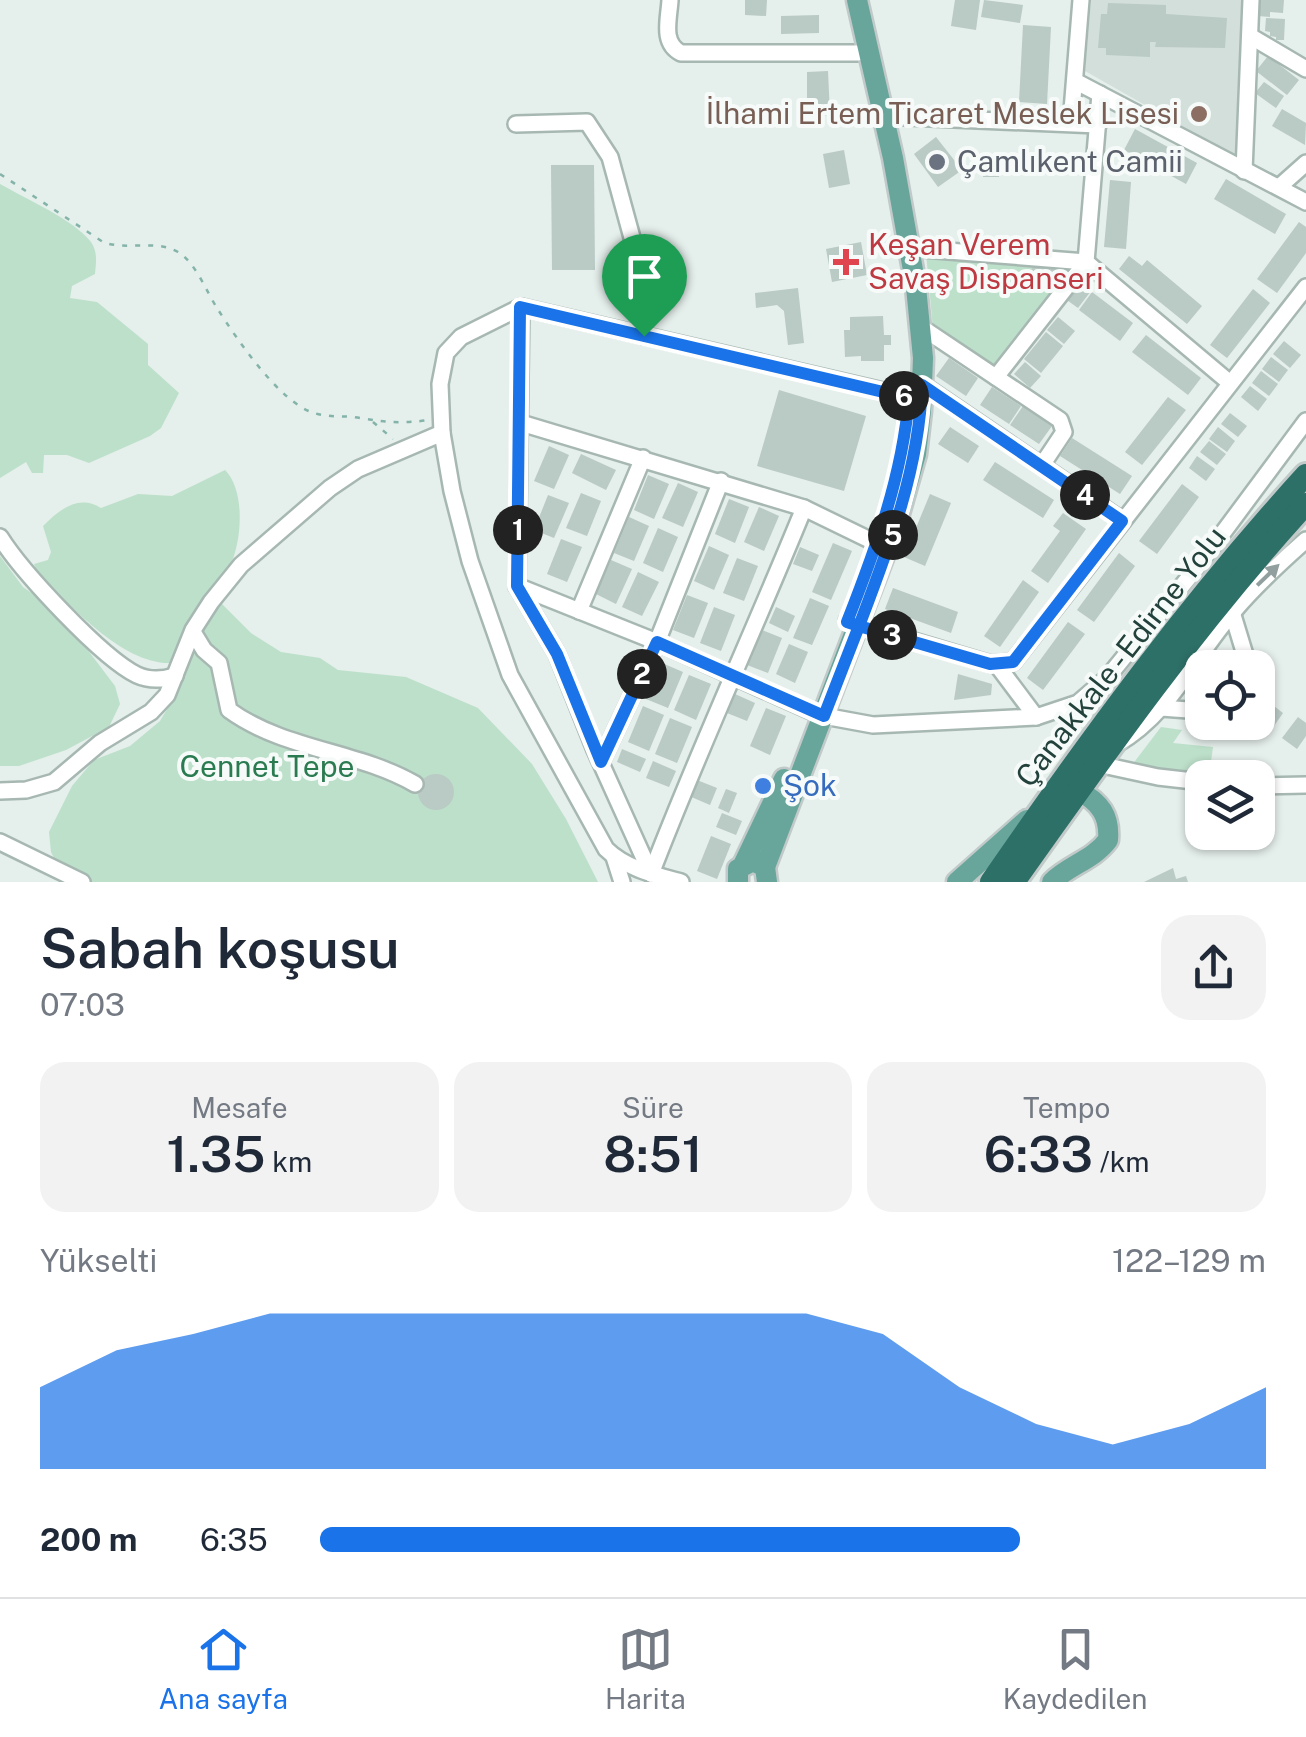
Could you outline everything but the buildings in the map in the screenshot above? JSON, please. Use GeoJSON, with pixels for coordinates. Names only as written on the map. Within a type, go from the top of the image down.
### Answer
{"type":"FeatureCollection","features":[{"type":"Feature","properties":{"kind":"highway","name":"Çanakkale - Edirne Yolu"},"geometry":{"type":"LineString","coordinates":[[991,882],[1178,624],[1306,475]]}},
{"type":"Feature","properties":{"kind":"highway"},"geometry":{"type":"LineString","coordinates":[[1014,882],[1103,756],[1306,504]]}},
{"type":"Feature","properties":{"kind":"main road"},"geometry":{"type":"LineString","coordinates":[[754,876],[754,848],[818,714],[910,478],[919,432],[903,284],[845,0]]}},
{"type":"Feature","properties":{"kind":"main road"},"geometry":{"type":"LineString","coordinates":[[853,624],[878,544],[916,391],[921,327],[910,248],[857,0]]}},
{"type":"Feature","properties":{"kind":"main road"},"geometry":{"type":"LineString","coordinates":[[1052,882],[1061,872],[1100,851],[1108,840],[1106,815],[1091,797],[1079,791]]}},
{"type":"Feature","properties":{"kind":"main road"},"geometry":{"type":"LineString","coordinates":[[956,882],[1044,806]]}},
{"type":"Feature","properties":{"kind":"street"},"geometry":{"type":"LineString","coordinates":[[670,0],[668,38],[671,46],[681,52],[858,53]]}},
{"type":"Feature","properties":{"kind":"street"},"geometry":{"type":"LineString","coordinates":[[1071,124],[1081,0]]}},
{"type":"Feature","properties":{"kind":"street"},"geometry":{"type":"LineString","coordinates":[[1244,171],[1251,0]]}},
{"type":"Feature","properties":{"kind":"street"},"geometry":{"type":"LineString","coordinates":[[1250,36],[1306,69]]}},
{"type":"Feature","properties":{"kind":"street"},"geometry":{"type":"LineString","coordinates":[[1075,81],[1306,202]]}},
{"type":"Feature","properties":{"kind":"street"},"geometry":{"type":"LineString","coordinates":[[996,376],[1086,262],[1100,94]]}},
{"type":"Feature","properties":{"kind":"street"},"geometry":{"type":"LineString","coordinates":[[883,116],[1098,126]]}},
{"type":"Feature","properties":{"kind":"street"},"geometry":{"type":"LineString","coordinates":[[516,124],[587,122],[610,157],[634,245],[644,336]]}},
{"type":"Feature","properties":{"kind":"street"},"geometry":{"type":"LineString","coordinates":[[1279,188],[1306,163]]}},
{"type":"Feature","properties":{"kind":"street"},"geometry":{"type":"LineString","coordinates":[[910,248],[1086,262],[1230,383]]}},
{"type":"Feature","properties":{"kind":"street"},"geometry":{"type":"LineString","coordinates":[[853,624],[997,665],[1013,662],[1306,288]]}},
{"type":"Feature","properties":{"kind":"street"},"geometry":{"type":"LineString","coordinates":[[520,307],[517,586],[557,654],[651,874]]}},
{"type":"Feature","properties":{"kind":"street"},"geometry":{"type":"LineString","coordinates":[[622,882],[614,857],[601,842],[503,659],[461,530],[442,425],[440,374],[452,344],[520,307],[916,391],[1042,465],[1122,521]]}},
{"type":"Feature","properties":{"kind":"street"},"geometry":{"type":"LineString","coordinates":[[921,327],[1064,424],[1062,435],[1042,465]]}},
{"type":"Feature","properties":{"kind":"street"},"geometry":{"type":"LineString","coordinates":[[517,586],[657,642],[818,714],[873,725],[1036,717],[1078,703],[1107,678],[1200,565],[1306,422]]}},
{"type":"Feature","properties":{"kind":"street"},"geometry":{"type":"LineString","coordinates":[[520,423],[804,508],[878,544]]}},
{"type":"Feature","properties":{"kind":"street"},"geometry":{"type":"LineString","coordinates":[[0,791],[26,790],[54,782],[100,743],[158,706],[176,676],[192,632],[242,564],[358,469],[410,446],[442,425]]}},
{"type":"Feature","properties":{"kind":"street"},"geometry":{"type":"LineString","coordinates":[[579,611],[644,458]]}},
{"type":"Feature","properties":{"kind":"street"},"geometry":{"type":"LineString","coordinates":[[601,762],[657,642],[721,481]]}},
{"type":"Feature","properties":{"kind":"street"},"geometry":{"type":"LineString","coordinates":[[651,874],[804,508]]}},
{"type":"Feature","properties":{"kind":"street"},"geometry":{"type":"LineString","coordinates":[[0,537],[34,581],[118,663],[150,679],[176,676]]}},
{"type":"Feature","properties":{"kind":"street"},"geometry":{"type":"LineString","coordinates":[[1103,756],[1138,732],[1161,708],[1226,608],[1306,540]]}},
{"type":"Feature","properties":{"kind":"street"},"geometry":{"type":"LineString","coordinates":[[1226,608],[1242,650]]}},
{"type":"Feature","properties":{"kind":"street"},"geometry":{"type":"LineString","coordinates":[[192,632],[218,663],[230,710],[242,719],[318,750],[397,773],[415,784]]}},
{"type":"Feature","properties":{"kind":"street"},"geometry":{"type":"LineString","coordinates":[[997,665],[1036,717]]}},
{"type":"Feature","properties":{"kind":"street"},"geometry":{"type":"LineString","coordinates":[[1161,708],[1185,710]]}},
{"type":"Feature","properties":{"kind":"street"},"geometry":{"type":"LineString","coordinates":[[1103,756],[1146,775],[1185,780]]}},
{"type":"Feature","properties":{"kind":"street"},"geometry":{"type":"LineString","coordinates":[[1275,785],[1306,784]]}},
{"type":"Feature","properties":{"kind":"street"},"geometry":{"type":"LineString","coordinates":[[0,842],[82,882]]}},
{"type":"Feature","properties":{"kind":"street"},"geometry":{"type":"LineString","coordinates":[[614,857],[680,882]]}},
{"type":"Feature","properties":{"kind":"path"},"geometry":{"type":"LineString","coordinates":[[0,174],[103,242],[178,252],[284,394],[314,413],[442,425]]}},
{"type":"Feature","properties":{"kind":"path"},"geometry":{"type":"LineString","coordinates":[[372,421],[388,436],[410,446]]}},
{"type":"Feature","properties":{"kind":"shaded area","name":"İlhami Ertem Ticaret Meslek Lisesi"},"geometry":{"type":"Polygon","coordinates":[[[1091,0],[1244,0],[1235,156],[1085,71],[1091,0]]]}},
{"type":"Feature","properties":{"kind":"green space"},"geometry":{"type":"Polygon","coordinates":[[[0,184],[61,217],[91,242],[96,254],[95,274],[72,286],[70,298],[97,302],[148,344],[148,365],[179,393],[161,428],[150,436],[89,463],[67,455],[44,455],[43,473],[32,473],[26,462],[0,478],[0,184]]]}},
{"type":"Feature","properties":{"kind":"green space"},"geometry":{"type":"Polygon","coordinates":[[[926,253],[1056,262],[1071,271],[997,365],[990,366],[933,329],[926,253]]]}},
{"type":"Feature","properties":{"kind":"green space"},"geometry":{"type":"Polygon","coordinates":[[[225,470],[232,479],[239,504],[237,545],[229,568],[191,619],[173,663],[135,655],[117,644],[37,573],[34,564],[48,560],[51,552],[43,526],[63,509],[77,503],[101,508],[138,494],[172,496],[225,470]]]}},
{"type":"Feature","properties":{"kind":"green space"},"geometry":{"type":"Polygon","coordinates":[[[0,556],[23,587],[59,612],[115,686],[120,704],[109,727],[66,750],[19,766],[0,766],[0,556]]]}},
{"type":"Feature","properties":{"kind":"green space","name":"Cennet Tepe"},"geometry":{"type":"Polygon","coordinates":[[[220,602],[251,633],[281,652],[320,658],[338,670],[406,677],[478,708],[532,764],[598,882],[91,882],[59,868],[51,852],[49,832],[72,786],[94,760],[130,746],[160,721],[220,602]]]}},
{"type":"Feature","properties":{"kind":"green space"},"geometry":{"type":"Polygon","coordinates":[[[1161,727],[1182,730],[1173,743],[1213,747],[1211,760],[1185,760],[1185,775],[1129,769],[1161,727]]]}},
{"type":"Feature","properties":{"kind":"place","name":"İlhami Ertem Ticaret Meslek Lisesi"},"geometry":{"type":"Point","coordinates":[1199,114]}},
{"type":"Feature","properties":{"kind":"place","name":"Çamlıkent Camii"},"geometry":{"type":"Point","coordinates":[937,162]}},
{"type":"Feature","properties":{"kind":"place","name":"Keşan Verem Savaş Dispanseri"},"geometry":{"type":"Point","coordinates":[846,262]}},
{"type":"Feature","properties":{"kind":"place","name":"Şok"},"geometry":{"type":"Point","coordinates":[763,786]}},
{"type":"Feature","properties":{"kind":"route"},"geometry":{"type":"LineString","coordinates":[[644,336],[520,307],[517,586],[557,654],[601,762],[657,642],[824,716],[859,626],[990,664],[1013,662],[1122,521],[922,385],[916,454],[896,524],[859,626],[847,622],[878,544],[896,480],[909,398],[644,336]]}}]}
